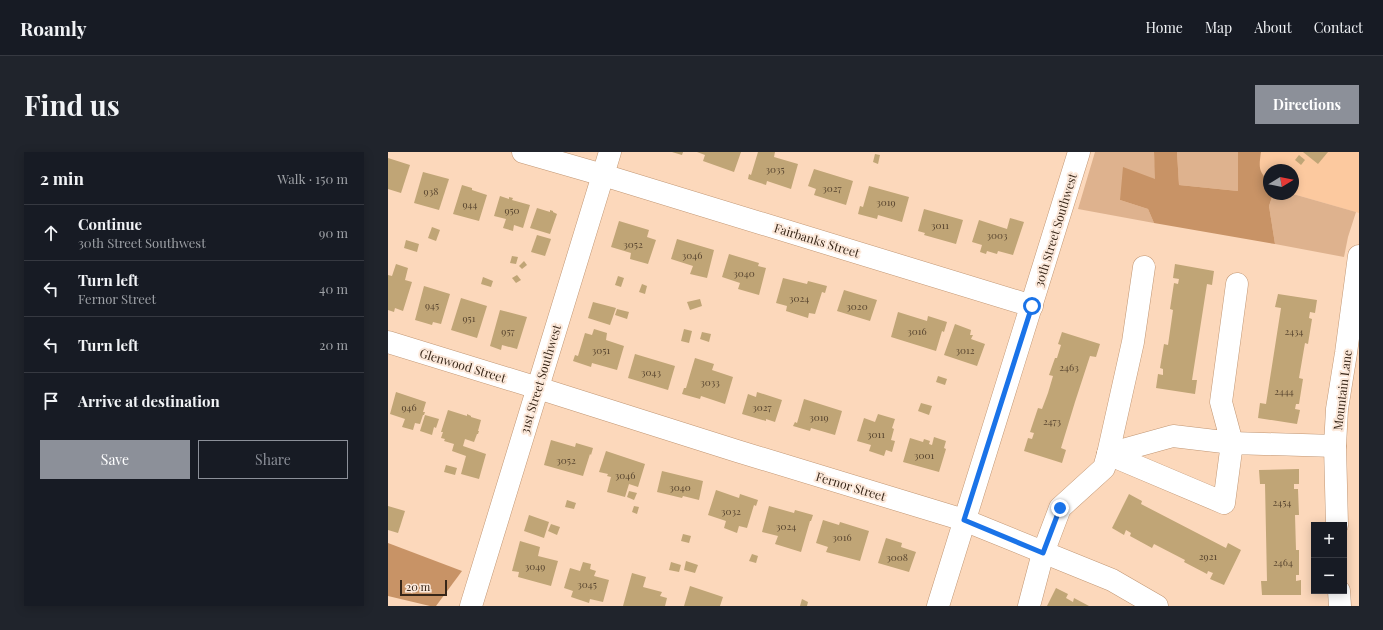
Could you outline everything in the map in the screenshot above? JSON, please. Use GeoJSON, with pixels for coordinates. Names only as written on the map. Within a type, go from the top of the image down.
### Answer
{"type":"FeatureCollection","features":[{"type":"Feature","properties":{"kind":"street","name":"Fairbanks Street"},"geometry":{"type":"LineString","coordinates":[[523,152],[1032,306]]}},
{"type":"Feature","properties":{"kind":"street","name":"31st Street Southwest"},"geometry":{"type":"LineString","coordinates":[[475,605],[538,388],[610,152]]}},
{"type":"Feature","properties":{"kind":"street","name":"30th Street Southwest"},"geometry":{"type":"LineString","coordinates":[[938,606],[1080,152]]}},
{"type":"Feature","properties":{"kind":"street","name":"Mountain Lane"},"geometry":{"type":"LineString","coordinates":[[1338,522],[1335,446],[1337,409],[1353,354],[1359,259]]}},
{"type":"Feature","properties":{"kind":"street"},"geometry":{"type":"LineString","coordinates":[[1029,606],[1043,553],[1060,508],[1104,468],[1132,342],[1144,267]]}},
{"type":"Feature","properties":{"kind":"street"},"geometry":{"type":"LineString","coordinates":[[1108,454],[1224,503],[1232,443],[1221,402],[1237,284]]}},
{"type":"Feature","properties":{"kind":"street","name":"Glenwood Street"},"geometry":{"type":"LineString","coordinates":[[388,342],[538,388]]}},
{"type":"Feature","properties":{"kind":"street","name":"Fernor Street"},"geometry":{"type":"LineString","coordinates":[[538,388],[737,451],[964,520],[1112,580],[1156,606]]}},
{"type":"Feature","properties":{"kind":"street"},"geometry":{"type":"LineString","coordinates":[[1108,454],[1173,436],[1232,443],[1335,446]]}},
{"type":"Feature","properties":{"kind":"street"},"geometry":{"type":"LineString","coordinates":[[1339,594],[1340,606]]}},
{"type":"Feature","properties":{"kind":"shaded area"},"geometry":{"type":"Polygon","coordinates":[[[1095,152],[1154,152],[1156,180],[1120,200],[1148,209],[1154,223],[1078,209],[1095,152]]]}},
{"type":"Feature","properties":{"kind":"shaded area"},"geometry":{"type":"Polygon","coordinates":[[[1154,152],[1177,152],[1179,185],[1238,191],[1238,152],[1261,152],[1260,168],[1263,175],[1263,200],[1271,200],[1269,206],[1275,244],[1154,223],[1148,209],[1120,200],[1123,167],[1155,179],[1154,152]]]}},
{"type":"Feature","properties":{"kind":"shaded area"},"geometry":{"type":"Polygon","coordinates":[[[1177,152],[1238,152],[1238,191],[1179,185],[1177,152]]]}},
{"type":"Feature","properties":{"kind":"shaded area"},"geometry":{"type":"Polygon","coordinates":[[[1261,152],[1359,152],[1359,213],[1299,196],[1299,164],[1263,164],[1263,176],[1261,174],[1259,164],[1261,152]]]}},
{"type":"Feature","properties":{"kind":"shaded area"},"geometry":{"type":"Polygon","coordinates":[[[1299,196],[1356,212],[1348,237],[1344,257],[1275,244],[1269,206],[1271,200],[1299,200],[1299,196]]]}},
{"type":"Feature","properties":{"kind":"shaded area"},"geometry":{"type":"Polygon","coordinates":[[[388,543],[462,571],[436,606],[430,606],[388,596],[388,543]]]}},
{"type":"Feature","properties":{"kind":"building"},"geometry":{"type":"Polygon","coordinates":[[[672,152],[683,152],[682,155],[672,152]]]}},
{"type":"Feature","properties":{"kind":"building"},"geometry":{"type":"Polygon","coordinates":[[[697,152],[741,152],[734,172],[703,161],[705,155],[697,152]]]}},
{"type":"Feature","properties":{"kind":"building"},"geometry":{"type":"Polygon","coordinates":[[[758,152],[775,152],[774,157],[798,164],[791,189],[767,181],[766,185],[748,179],[749,174],[751,175],[758,152]]]}},
{"type":"Feature","properties":{"kind":"building"},"geometry":{"type":"Polygon","coordinates":[[[1303,152],[1328,152],[1318,164],[1303,152]]]}},
{"type":"Feature","properties":{"kind":"building"},"geometry":{"type":"Polygon","coordinates":[[[875,154],[880,155],[878,164],[873,162],[875,154]]]}},
{"type":"Feature","properties":{"kind":"building"},"geometry":{"type":"Polygon","coordinates":[[[1299,155],[1305,160],[1301,165],[1295,160],[1299,155]]]}},
{"type":"Feature","properties":{"kind":"building"},"geometry":{"type":"Polygon","coordinates":[[[388,158],[410,165],[401,193],[388,189],[388,158]]]}},
{"type":"Feature","properties":{"kind":"building"},"geometry":{"type":"Polygon","coordinates":[[[814,169],[853,181],[846,205],[814,195],[816,189],[808,186],[814,169]]]}},
{"type":"Feature","properties":{"kind":"building"},"geometry":{"type":"Polygon","coordinates":[[[423,172],[449,179],[439,210],[414,203],[423,172]]]}},
{"type":"Feature","properties":{"kind":"building"},"geometry":{"type":"Polygon","coordinates":[[[462,185],[487,195],[479,221],[453,214],[462,185]]]}},
{"type":"Feature","properties":{"kind":"building"},"geometry":{"type":"Polygon","coordinates":[[[869,186],[909,197],[902,222],[878,215],[877,219],[858,214],[860,206],[863,207],[869,186]]]}},
{"type":"Feature","properties":{"kind":"building"},"geometry":{"type":"Polygon","coordinates":[[[500,196],[509,199],[509,197],[513,198],[512,200],[530,205],[523,228],[514,225],[513,231],[503,228],[506,219],[494,216],[500,196]]]}},
{"type":"Feature","properties":{"kind":"building"},"geometry":{"type":"Polygon","coordinates":[[[537,208],[550,212],[550,210],[557,214],[550,234],[530,228],[537,208]]]}},
{"type":"Feature","properties":{"kind":"building"},"geometry":{"type":"Polygon","coordinates":[[[924,209],[963,220],[956,244],[924,235],[925,233],[918,231],[924,209]]]}},
{"type":"Feature","properties":{"kind":"building"},"geometry":{"type":"Polygon","coordinates":[[[1010,218],[1024,222],[1013,255],[998,251],[997,254],[987,251],[986,254],[980,252],[982,245],[972,242],[979,220],[1007,229],[1010,218]]]}},
{"type":"Feature","properties":{"kind":"building"},"geometry":{"type":"Polygon","coordinates":[[[619,221],[649,230],[647,237],[656,240],[648,264],[630,259],[631,253],[611,247],[619,221]]]}},
{"type":"Feature","properties":{"kind":"building"},"geometry":{"type":"Polygon","coordinates":[[[432,227],[440,230],[436,241],[428,238],[432,227]]]}},
{"type":"Feature","properties":{"kind":"building"},"geometry":{"type":"Polygon","coordinates":[[[537,235],[551,239],[545,256],[531,252],[537,235]]]}},
{"type":"Feature","properties":{"kind":"building"},"geometry":{"type":"Polygon","coordinates":[[[677,239],[714,250],[707,278],[690,274],[693,266],[671,259],[677,239]]]}},
{"type":"Feature","properties":{"kind":"building"},"geometry":{"type":"Polygon","coordinates":[[[406,240],[419,244],[417,252],[404,248],[406,240]]]}},
{"type":"Feature","properties":{"kind":"building"},"geometry":{"type":"Polygon","coordinates":[[[729,254],[759,263],[758,266],[766,268],[759,295],[738,289],[740,283],[722,277],[729,254]]]}},
{"type":"Feature","properties":{"kind":"building"},"geometry":{"type":"Polygon","coordinates":[[[512,256],[518,257],[516,264],[510,263],[512,256]]]}},
{"type":"Feature","properties":{"kind":"building"},"geometry":{"type":"Polygon","coordinates":[[[524,261],[527,265],[522,269],[519,266],[524,261]]]}},
{"type":"Feature","properties":{"kind":"building"},"geometry":{"type":"Polygon","coordinates":[[[396,264],[408,268],[405,280],[412,282],[403,311],[395,308],[394,312],[388,310],[388,275],[392,276],[396,264]]]}},
{"type":"Feature","properties":{"kind":"building"},"geometry":{"type":"Polygon","coordinates":[[[1175,264],[1214,271],[1212,285],[1207,284],[1192,380],[1197,380],[1195,394],[1156,388],[1158,374],[1163,375],[1163,369],[1160,368],[1164,344],[1168,345],[1173,310],[1170,309],[1174,283],[1178,284],[1179,279],[1173,278],[1175,264]]]}},
{"type":"Feature","properties":{"kind":"building"},"geometry":{"type":"Polygon","coordinates":[[[517,275],[521,280],[516,283],[512,278],[517,275]]]}},
{"type":"Feature","properties":{"kind":"building"},"geometry":{"type":"Polygon","coordinates":[[[618,276],[624,278],[621,287],[615,285],[618,276]]]}},
{"type":"Feature","properties":{"kind":"building"},"geometry":{"type":"Polygon","coordinates":[[[483,277],[493,281],[491,287],[481,284],[483,277]]]}},
{"type":"Feature","properties":{"kind":"building"},"geometry":{"type":"Polygon","coordinates":[[[783,278],[807,284],[808,281],[827,286],[825,293],[822,292],[815,314],[809,313],[808,318],[786,311],[787,306],[776,303],[783,278]]]}},
{"type":"Feature","properties":{"kind":"building"},"geometry":{"type":"Polygon","coordinates":[[[642,284],[647,286],[645,294],[639,292],[642,284]]]}},
{"type":"Feature","properties":{"kind":"building"},"geometry":{"type":"Polygon","coordinates":[[[424,286],[450,294],[441,324],[433,322],[432,325],[415,320],[424,286]]]}},
{"type":"Feature","properties":{"kind":"building"},"geometry":{"type":"Polygon","coordinates":[[[844,290],[877,300],[870,321],[837,311],[844,290]]]}},
{"type":"Feature","properties":{"kind":"building"},"geometry":{"type":"Polygon","coordinates":[[[1278,294],[1317,300],[1315,313],[1310,312],[1309,318],[1312,319],[1308,344],[1305,343],[1299,378],[1303,379],[1299,404],[1296,404],[1295,409],[1300,410],[1297,424],[1258,418],[1260,403],[1266,404],[1281,308],[1275,307],[1278,294]]]}},
{"type":"Feature","properties":{"kind":"building"},"geometry":{"type":"Polygon","coordinates":[[[461,298],[487,306],[477,338],[451,330],[461,298]]]}},
{"type":"Feature","properties":{"kind":"building"},"geometry":{"type":"Polygon","coordinates":[[[700,299],[702,306],[690,310],[687,302],[700,299]]]}},
{"type":"Feature","properties":{"kind":"building"},"geometry":{"type":"Polygon","coordinates":[[[593,302],[616,308],[610,325],[588,318],[593,302]]]}},
{"type":"Feature","properties":{"kind":"building"},"geometry":{"type":"Polygon","coordinates":[[[617,309],[629,312],[627,319],[615,315],[617,309]]]}},
{"type":"Feature","properties":{"kind":"building"},"geometry":{"type":"Polygon","coordinates":[[[500,310],[527,317],[517,349],[502,345],[501,350],[490,346],[500,310]]]}},
{"type":"Feature","properties":{"kind":"building"},"geometry":{"type":"Polygon","coordinates":[[[898,312],[927,321],[928,316],[947,322],[944,332],[942,331],[936,351],[891,337],[898,312]]]}},
{"type":"Feature","properties":{"kind":"building"},"geometry":{"type":"Polygon","coordinates":[[[955,324],[971,330],[970,335],[973,335],[971,339],[985,344],[977,366],[944,355],[955,324]]]}},
{"type":"Feature","properties":{"kind":"building"},"geometry":{"type":"Polygon","coordinates":[[[594,329],[607,333],[606,340],[624,346],[617,370],[592,363],[591,367],[573,361],[575,355],[578,356],[585,333],[592,335],[594,329]]]}},
{"type":"Feature","properties":{"kind":"building"},"geometry":{"type":"Polygon","coordinates":[[[684,329],[692,331],[689,343],[681,341],[684,329]]]}},
{"type":"Feature","properties":{"kind":"building"},"geometry":{"type":"Polygon","coordinates":[[[702,332],[711,334],[709,342],[700,339],[702,332]]]}},
{"type":"Feature","properties":{"kind":"building"},"geometry":{"type":"Polygon","coordinates":[[[1062,332],[1100,344],[1096,357],[1090,356],[1075,402],[1061,448],[1066,450],[1062,463],[1024,451],[1028,438],[1032,439],[1034,433],[1030,432],[1038,408],[1042,409],[1048,393],[1053,376],[1049,375],[1061,345],[1058,344],[1062,332]]]}},
{"type":"Feature","properties":{"kind":"building"},"geometry":{"type":"Polygon","coordinates":[[[635,354],[675,366],[668,390],[628,378],[635,354]]]}},
{"type":"Feature","properties":{"kind":"building"},"geometry":{"type":"Polygon","coordinates":[[[695,358],[714,364],[712,370],[733,377],[725,404],[701,396],[700,399],[682,394],[684,388],[686,388],[695,358]]]}},
{"type":"Feature","properties":{"kind":"building"},"geometry":{"type":"Polygon","coordinates":[[[938,376],[947,379],[945,385],[936,382],[938,376]]]}},
{"type":"Feature","properties":{"kind":"building"},"geometry":{"type":"Polygon","coordinates":[[[396,392],[426,402],[423,412],[425,412],[420,424],[415,423],[413,430],[402,427],[405,419],[390,414],[396,392]]]}},
{"type":"Feature","properties":{"kind":"building"},"geometry":{"type":"Polygon","coordinates":[[[757,392],[782,400],[775,422],[742,414],[748,394],[756,397],[757,392]]]}},
{"type":"Feature","properties":{"kind":"building"},"geometry":{"type":"Polygon","coordinates":[[[804,399],[842,411],[835,435],[811,428],[810,431],[793,426],[795,422],[797,423],[804,399]]]}},
{"type":"Feature","properties":{"kind":"building"},"geometry":{"type":"Polygon","coordinates":[[[921,403],[932,406],[929,415],[918,411],[921,403]]]}},
{"type":"Feature","properties":{"kind":"building"},"geometry":{"type":"Polygon","coordinates":[[[448,410],[467,416],[467,414],[481,420],[479,431],[474,442],[465,439],[463,446],[486,454],[479,479],[461,474],[466,456],[452,451],[454,444],[444,441],[445,439],[441,438],[443,432],[441,432],[448,410]]]}},
{"type":"Feature","properties":{"kind":"building"},"geometry":{"type":"Polygon","coordinates":[[[878,414],[895,419],[892,428],[894,429],[891,440],[895,441],[892,452],[886,450],[884,456],[869,451],[871,445],[857,441],[864,418],[875,422],[878,414]]]}},
{"type":"Feature","properties":{"kind":"building"},"geometry":{"type":"Polygon","coordinates":[[[425,415],[439,419],[436,428],[434,427],[432,435],[420,431],[425,415]]]}},
{"type":"Feature","properties":{"kind":"building"},"geometry":{"type":"Polygon","coordinates":[[[934,437],[946,441],[944,448],[946,449],[939,472],[903,462],[910,438],[923,442],[924,439],[930,441],[929,444],[932,445],[934,437]]]}},
{"type":"Feature","properties":{"kind":"building"},"geometry":{"type":"Polygon","coordinates":[[[551,440],[575,447],[576,443],[593,448],[583,476],[544,465],[551,440]]]}},
{"type":"Feature","properties":{"kind":"building"},"geometry":{"type":"Polygon","coordinates":[[[606,451],[645,464],[638,487],[629,484],[625,497],[607,492],[611,477],[607,476],[608,474],[599,472],[606,451]]]}},
{"type":"Feature","properties":{"kind":"building"},"geometry":{"type":"Polygon","coordinates":[[[446,465],[457,468],[455,475],[444,472],[446,465]]]}},
{"type":"Feature","properties":{"kind":"building"},"geometry":{"type":"Polygon","coordinates":[[[1299,469],[1299,484],[1294,484],[1294,489],[1298,489],[1299,515],[1295,515],[1296,550],[1299,550],[1299,575],[1296,575],[1296,581],[1301,580],[1301,595],[1262,595],[1261,581],[1267,581],[1265,484],[1260,484],[1259,470],[1299,469]]]}},
{"type":"Feature","properties":{"kind":"building"},"geometry":{"type":"Polygon","coordinates":[[[662,471],[703,481],[699,500],[683,496],[682,498],[657,492],[662,471]]]}},
{"type":"Feature","properties":{"kind":"building"},"geometry":{"type":"Polygon","coordinates":[[[716,490],[739,498],[740,494],[758,500],[756,506],[754,505],[747,528],[739,526],[737,533],[724,528],[726,521],[708,515],[716,490]]]}},
{"type":"Feature","properties":{"kind":"building"},"geometry":{"type":"Polygon","coordinates":[[[629,491],[637,493],[634,500],[627,497],[629,491]]]}},
{"type":"Feature","properties":{"kind":"building"},"geometry":{"type":"Polygon","coordinates":[[[1129,494],[1142,501],[1141,504],[1226,548],[1228,543],[1241,550],[1224,585],[1210,579],[1213,573],[1208,571],[1207,574],[1184,562],[1185,560],[1154,544],[1152,548],[1130,536],[1131,533],[1126,530],[1124,535],[1112,528],[1129,494]]]}},
{"type":"Feature","properties":{"kind":"building"},"geometry":{"type":"Polygon","coordinates":[[[567,500],[576,503],[574,509],[565,507],[567,500]]]}},
{"type":"Feature","properties":{"kind":"building"},"geometry":{"type":"Polygon","coordinates":[[[388,506],[405,511],[398,533],[388,530],[388,506]]]}},
{"type":"Feature","properties":{"kind":"building"},"geometry":{"type":"Polygon","coordinates":[[[634,506],[639,507],[637,514],[632,512],[634,506]]]}},
{"type":"Feature","properties":{"kind":"building"},"geometry":{"type":"Polygon","coordinates":[[[769,506],[794,513],[795,510],[813,515],[801,552],[775,544],[778,536],[762,532],[769,506]]]}},
{"type":"Feature","properties":{"kind":"building"},"geometry":{"type":"Polygon","coordinates":[[[529,515],[549,522],[544,538],[524,531],[529,515]]]}},
{"type":"Feature","properties":{"kind":"building"},"geometry":{"type":"Polygon","coordinates":[[[823,520],[839,525],[840,522],[869,531],[860,561],[826,552],[828,547],[816,543],[823,520]]]}},
{"type":"Feature","properties":{"kind":"building"},"geometry":{"type":"Polygon","coordinates":[[[551,524],[560,527],[557,535],[548,531],[551,524]]]}},
{"type":"Feature","properties":{"kind":"building"},"geometry":{"type":"Polygon","coordinates":[[[683,534],[691,536],[689,543],[681,541],[683,534]]]}},
{"type":"Feature","properties":{"kind":"building"},"geometry":{"type":"Polygon","coordinates":[[[886,538],[902,543],[901,547],[916,552],[909,572],[878,563],[886,538]]]}},
{"type":"Feature","properties":{"kind":"building"},"geometry":{"type":"Polygon","coordinates":[[[520,541],[540,547],[538,556],[558,561],[551,586],[518,577],[519,572],[512,571],[520,541]]]}},
{"type":"Feature","properties":{"kind":"building"},"geometry":{"type":"Polygon","coordinates":[[[752,554],[758,556],[756,563],[749,561],[752,554]]]}},
{"type":"Feature","properties":{"kind":"building"},"geometry":{"type":"Polygon","coordinates":[[[686,561],[698,565],[695,573],[684,570],[686,561]]]}},
{"type":"Feature","properties":{"kind":"building"},"geometry":{"type":"Polygon","coordinates":[[[583,562],[591,564],[590,569],[596,571],[594,576],[609,580],[603,602],[590,599],[589,603],[571,597],[573,591],[564,588],[570,568],[580,571],[583,562]]]}},
{"type":"Feature","properties":{"kind":"building"},"geometry":{"type":"Polygon","coordinates":[[[671,562],[681,565],[679,572],[669,570],[671,562]]]}},
{"type":"Feature","properties":{"kind":"building"},"geometry":{"type":"Polygon","coordinates":[[[632,573],[646,577],[643,587],[662,592],[660,596],[667,598],[665,606],[623,606],[632,573]]]}},
{"type":"Feature","properties":{"kind":"building"},"geometry":{"type":"Polygon","coordinates":[[[690,586],[723,597],[720,606],[684,606],[690,586]]]}},
{"type":"Feature","properties":{"kind":"building"},"geometry":{"type":"Polygon","coordinates":[[[1056,588],[1068,594],[1066,598],[1073,602],[1074,598],[1089,606],[1047,606],[1056,588]]]}},
{"type":"Feature","properties":{"kind":"building"},"geometry":{"type":"Polygon","coordinates":[[[802,599],[808,602],[807,606],[800,606],[802,599]]]}},
{"type":"Feature","properties":{"kind":"route"},"geometry":{"type":"LineString","coordinates":[[1032,306],[964,520],[1043,553],[1060,508]]}}]}
